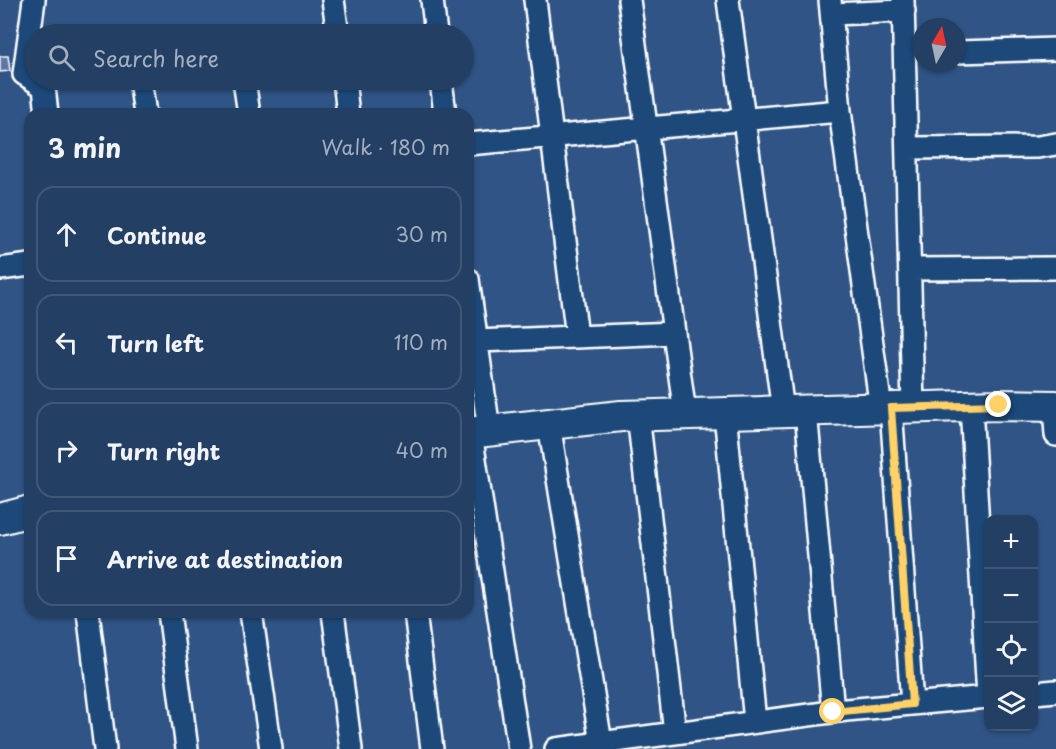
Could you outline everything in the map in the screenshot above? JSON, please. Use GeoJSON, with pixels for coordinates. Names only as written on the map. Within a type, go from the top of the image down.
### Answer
{"type":"FeatureCollection","features":[{"type":"Feature","properties":{"kind":"street"},"geometry":{"type":"LineString","coordinates":[[31,24],[34,0]]}},
{"type":"Feature","properties":{"kind":"street"},"geometry":{"type":"LineString","coordinates":[[333,0],[337,24]]}},
{"type":"Feature","properties":{"kind":"street"},"geometry":{"type":"LineString","coordinates":[[432,0],[435,24]]}},
{"type":"Feature","properties":{"kind":"street"},"geometry":{"type":"LineString","coordinates":[[535,0],[577,337]]}},
{"type":"Feature","properties":{"kind":"street"},"geometry":{"type":"LineString","coordinates":[[629,0],[684,414]]}},
{"type":"Feature","properties":{"kind":"street"},"geometry":{"type":"LineString","coordinates":[[728,0],[744,119],[794,411],[833,712]]}},
{"type":"Feature","properties":{"kind":"street"},"geometry":{"type":"LineString","coordinates":[[912,48],[903,6],[831,7],[840,111],[895,408],[912,704]]}},
{"type":"Feature","properties":{"kind":"street"},"geometry":{"type":"LineString","coordinates":[[966,52],[1056,49]]}},
{"type":"Feature","properties":{"kind":"street"},"geometry":{"type":"LineString","coordinates":[[895,408],[910,269],[907,148],[912,69]]}},
{"type":"Feature","properties":{"kind":"street"},"geometry":{"type":"LineString","coordinates":[[44,90],[46,108]]}},
{"type":"Feature","properties":{"kind":"street"},"geometry":{"type":"LineString","coordinates":[[141,90],[144,108]]}},
{"type":"Feature","properties":{"kind":"street"},"geometry":{"type":"LineString","coordinates":[[245,90],[248,108]]}},
{"type":"Feature","properties":{"kind":"street"},"geometry":{"type":"LineString","coordinates":[[345,90],[347,108]]}},
{"type":"Feature","properties":{"kind":"street"},"geometry":{"type":"LineString","coordinates":[[442,90],[445,108]]}},
{"type":"Feature","properties":{"kind":"street"},"geometry":{"type":"LineString","coordinates":[[474,144],[840,111]]}},
{"type":"Feature","properties":{"kind":"street"},"geometry":{"type":"LineString","coordinates":[[907,148],[1038,147],[1056,144]]}},
{"type":"Feature","properties":{"kind":"street"},"geometry":{"type":"LineString","coordinates":[[0,269],[24,266]]}},
{"type":"Feature","properties":{"kind":"street"},"geometry":{"type":"LineString","coordinates":[[910,269],[1056,268]]}},
{"type":"Feature","properties":{"kind":"street"},"geometry":{"type":"LineString","coordinates":[[474,321],[477,342],[476,432],[519,749]]}},
{"type":"Feature","properties":{"kind":"street"},"geometry":{"type":"LineString","coordinates":[[477,342],[674,333]]}},
{"type":"Feature","properties":{"kind":"street"},"geometry":{"type":"LineString","coordinates":[[971,406],[987,677]]}},
{"type":"Feature","properties":{"kind":"street"},"geometry":{"type":"LineString","coordinates":[[476,432],[638,415],[971,406],[1055,416]]}},
{"type":"Feature","properties":{"kind":"street"},"geometry":{"type":"LineString","coordinates":[[725,413],[755,722]]}},
{"type":"Feature","properties":{"kind":"street"},"geometry":{"type":"LineString","coordinates":[[638,415],[675,733]]}},
{"type":"Feature","properties":{"kind":"street"},"geometry":{"type":"LineString","coordinates":[[549,424],[601,743]]}},
{"type":"Feature","properties":{"kind":"street"},"geometry":{"type":"LineString","coordinates":[[89,618],[105,749]]}},
{"type":"Feature","properties":{"kind":"street"},"geometry":{"type":"LineString","coordinates":[[170,618],[187,749]]}},
{"type":"Feature","properties":{"kind":"street"},"geometry":{"type":"LineString","coordinates":[[252,618],[271,749]]}},
{"type":"Feature","properties":{"kind":"street"},"geometry":{"type":"LineString","coordinates":[[334,618],[351,749]]}},
{"type":"Feature","properties":{"kind":"street"},"geometry":{"type":"LineString","coordinates":[[416,618],[432,749]]}},
{"type":"Feature","properties":{"kind":"street"},"geometry":{"type":"LineString","coordinates":[[1038,693],[1056,691]]}},
{"type":"Feature","properties":{"kind":"street"},"geometry":{"type":"LineString","coordinates":[[556,749],[833,712],[984,697]]}},
{"type":"Feature","properties":{"kind":"building"},"geometry":{"type":"Polygon","coordinates":[[[0,56],[8,56],[10,71],[0,72],[0,56]]]}},
{"type":"Feature","properties":{"kind":"route"},"geometry":{"type":"LineString","coordinates":[[833,712],[912,704],[891,408],[999,405]]}}]}
